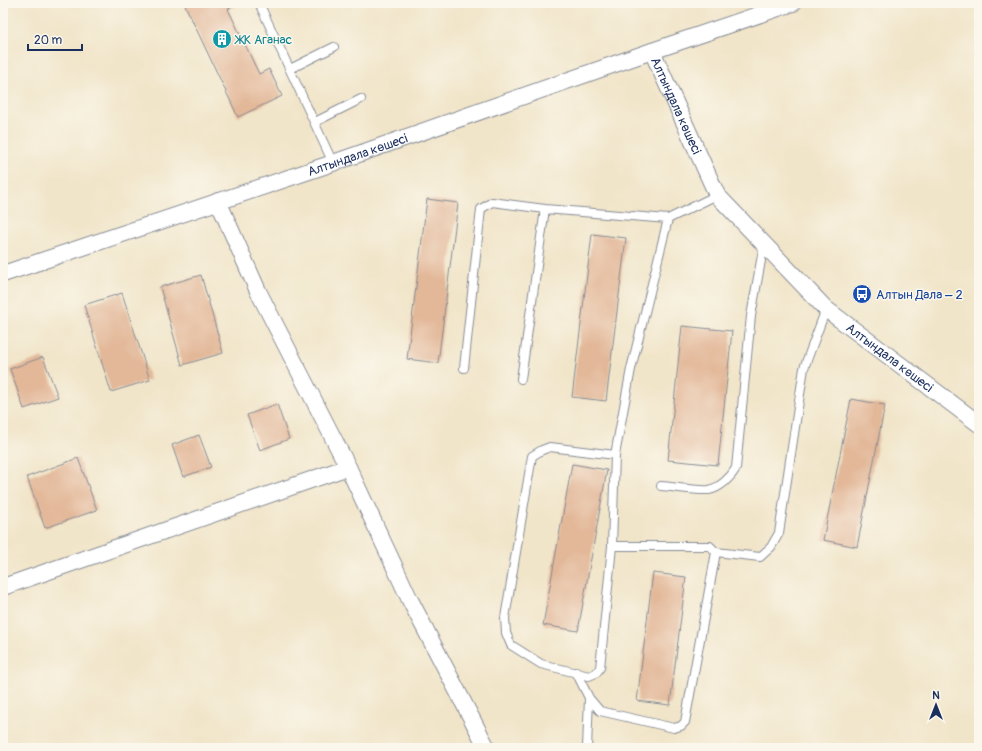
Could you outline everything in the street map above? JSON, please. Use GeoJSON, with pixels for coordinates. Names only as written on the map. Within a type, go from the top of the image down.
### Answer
{"type":"FeatureCollection","features":[{"type":"Feature","properties":{"kind":"street"},"geometry":{"type":"LineString","coordinates":[[652,51],[793,3]]}},
{"type":"Feature","properties":{"kind":"street","name":"Алтындала көшесі"},"geometry":{"type":"LineString","coordinates":[[3,274],[334,163],[652,51],[716,195],[826,309],[979,424]]}},
{"type":"Feature","properties":{"kind":"street"},"geometry":{"type":"LineString","coordinates":[[218,201],[258,290],[348,467],[410,600],[487,748]]}},
{"type":"Feature","properties":{"kind":"street"},"geometry":{"type":"LineString","coordinates":[[3,587],[348,467]]}},
{"type":"Feature","properties":{"kind":"lane"},"geometry":{"type":"LineString","coordinates":[[258,3],[334,163]]}},
{"type":"Feature","properties":{"kind":"lane"},"geometry":{"type":"LineString","coordinates":[[290,69],[334,47]]}},
{"type":"Feature","properties":{"kind":"lane"},"geometry":{"type":"LineString","coordinates":[[315,122],[361,100]]}},
{"type":"Feature","properties":{"kind":"lane"},"geometry":{"type":"LineString","coordinates":[[464,368],[481,209],[492,202],[545,209],[668,218],[716,195]]}},
{"type":"Feature","properties":{"kind":"lane"},"geometry":{"type":"LineString","coordinates":[[521,378],[545,209]]}},
{"type":"Feature","properties":{"kind":"lane"},"geometry":{"type":"LineString","coordinates":[[615,455],[550,447],[532,456],[505,618],[506,633],[511,645],[541,664],[589,676],[596,673],[600,668],[612,546],[615,455],[631,369],[668,218]]}},
{"type":"Feature","properties":{"kind":"lane"},"geometry":{"type":"LineString","coordinates":[[661,486],[709,490],[725,481],[736,468],[751,316],[764,244]]}},
{"type":"Feature","properties":{"kind":"lane"},"geometry":{"type":"LineString","coordinates":[[612,546],[710,546],[716,552],[760,557],[772,547],[779,532],[804,368],[826,309]]}},
{"type":"Feature","properties":{"kind":"lane"},"geometry":{"type":"LineString","coordinates":[[576,672],[588,698],[600,711],[674,728],[681,726],[685,722],[716,552]]}},
{"type":"Feature","properties":{"kind":"lane"},"geometry":{"type":"LineString","coordinates":[[587,748],[588,698]]}},
{"type":"Feature","properties":{"kind":"building","name":"ЖК Аганас"},"geometry":{"type":"Polygon","coordinates":[[[184,3],[237,3],[238,4],[228,9],[259,74],[269,69],[282,96],[238,117],[184,3]]]}},
{"type":"Feature","properties":{"kind":"building"},"geometry":{"type":"Polygon","coordinates":[[[427,199],[458,203],[438,363],[407,359],[427,199]]]}},
{"type":"Feature","properties":{"kind":"building"},"geometry":{"type":"Polygon","coordinates":[[[592,234],[626,238],[606,401],[572,397],[592,234]]]}},
{"type":"Feature","properties":{"kind":"building"},"geometry":{"type":"Polygon","coordinates":[[[201,275],[223,353],[182,365],[160,287],[201,275]]]}},
{"type":"Feature","properties":{"kind":"building"},"geometry":{"type":"Polygon","coordinates":[[[122,293],[150,380],[111,392],[84,305],[122,293]]]}},
{"type":"Feature","properties":{"kind":"building"},"geometry":{"type":"Polygon","coordinates":[[[682,326],[732,331],[718,465],[668,460],[682,326]]]}},
{"type":"Feature","properties":{"kind":"building"},"geometry":{"type":"Polygon","coordinates":[[[43,357],[58,397],[24,409],[10,369],[43,357]]]}},
{"type":"Feature","properties":{"kind":"building"},"geometry":{"type":"Polygon","coordinates":[[[851,399],[885,405],[857,547],[823,540],[851,399]]]}},
{"type":"Feature","properties":{"kind":"building"},"geometry":{"type":"Polygon","coordinates":[[[277,404],[289,439],[260,450],[247,415],[277,404]]]}},
{"type":"Feature","properties":{"kind":"building"},"geometry":{"type":"Polygon","coordinates":[[[199,435],[211,467],[183,477],[172,445],[199,435]]]}},
{"type":"Feature","properties":{"kind":"building"},"geometry":{"type":"Polygon","coordinates":[[[78,458],[97,510],[45,528],[27,477],[78,458]]]}},
{"type":"Feature","properties":{"kind":"building"},"geometry":{"type":"Polygon","coordinates":[[[572,464],[607,470],[578,631],[543,625],[572,464]]]}},
{"type":"Feature","properties":{"kind":"building"},"geometry":{"type":"Polygon","coordinates":[[[653,573],[686,577],[670,705],[637,701],[653,573]]]}},
{"type":"Feature","properties":{"kind":"place","name":"ЖК Аганас"},"geometry":{"type":"Point","coordinates":[222,39]}},
{"type":"Feature","properties":{"kind":"place","name":"Алтын Дала – 2"},"geometry":{"type":"Point","coordinates":[862,294]}}]}
